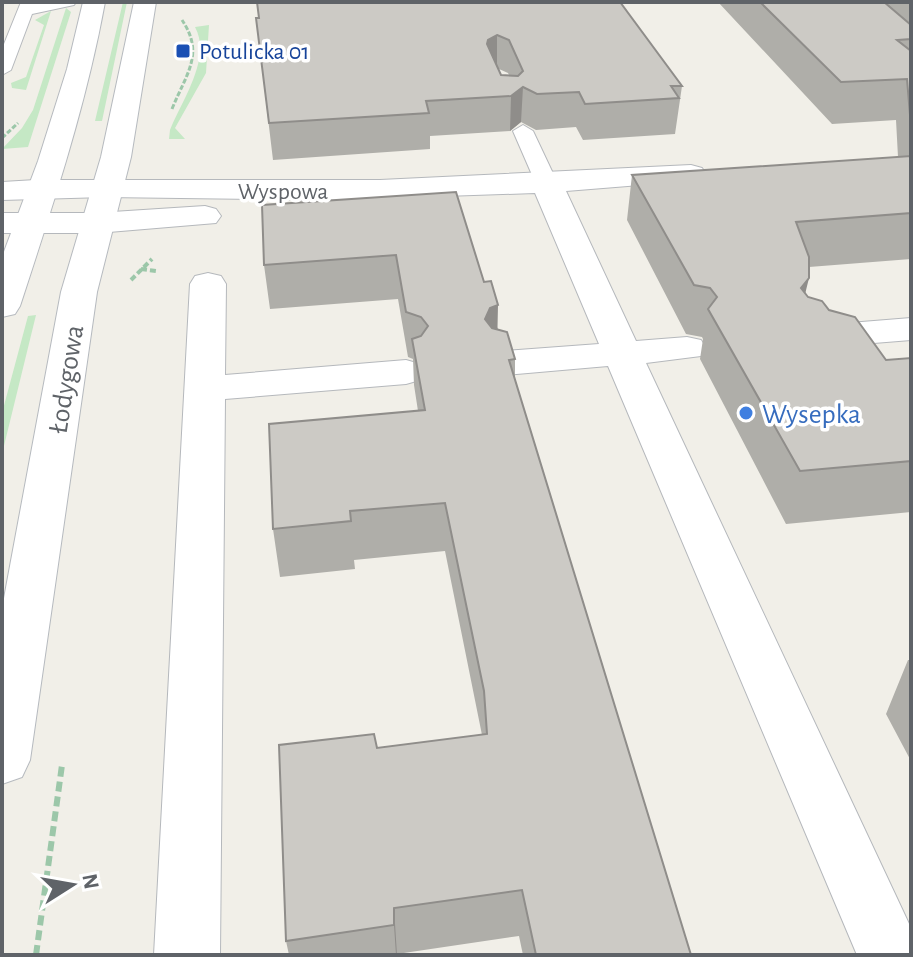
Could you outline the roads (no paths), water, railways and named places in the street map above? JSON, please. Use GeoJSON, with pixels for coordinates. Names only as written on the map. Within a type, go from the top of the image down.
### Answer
{"type":"FeatureCollection","features":[{"type":"Feature","properties":{"kind":"street"},"geometry":{"type":"LineString","coordinates":[[2,306],[16,224],[44,188],[80,69],[94,2]]}},
{"type":"Feature","properties":{"kind":"street","name":"Łodygowa"},"geometry":{"type":"LineString","coordinates":[[2,760],[79,292],[109,186],[145,2]]}},
{"type":"Feature","properties":{"kind":"street","name":"Wyspowa"},"geometry":{"type":"LineString","coordinates":[[2,191],[109,186],[203,191],[382,191],[534,185],[715,172]]}},
{"type":"Feature","properties":{"kind":"street"},"geometry":{"type":"LineString","coordinates":[[534,185],[620,353],[890,955]]}},
{"type":"Feature","properties":{"kind":"street","name":"Wyspowa"},"geometry":{"type":"LineString","coordinates":[[16,224],[97,223],[299,212],[534,185]]}},
{"type":"Feature","properties":{"kind":"street"},"geometry":{"type":"LineString","coordinates":[[187,955],[208,284]]}},
{"type":"Feature","properties":{"kind":"street"},"geometry":{"type":"LineString","coordinates":[[812,337],[911,329]]}},
{"type":"Feature","properties":{"kind":"street"},"geometry":{"type":"LineString","coordinates":[[506,363],[687,348]]}},
{"type":"Feature","properties":{"kind":"street"},"geometry":{"type":"LineString","coordinates":[[205,389],[406,372]]}},
{"type":"Feature","properties":{"kind":"lane"},"geometry":{"type":"LineString","coordinates":[[2,70],[28,6],[68,2]]}},
{"type":"Feature","properties":{"kind":"lane"},"geometry":{"type":"LineString","coordinates":[[523,131],[534,185]]}},
{"type":"Feature","properties":{"kind":"place","name":"Potulicka 01"},"geometry":{"type":"Point","coordinates":[183,51]}},
{"type":"Feature","properties":{"kind":"place","name":"Wysepka"},"geometry":{"type":"Point","coordinates":[746,413]}}]}
